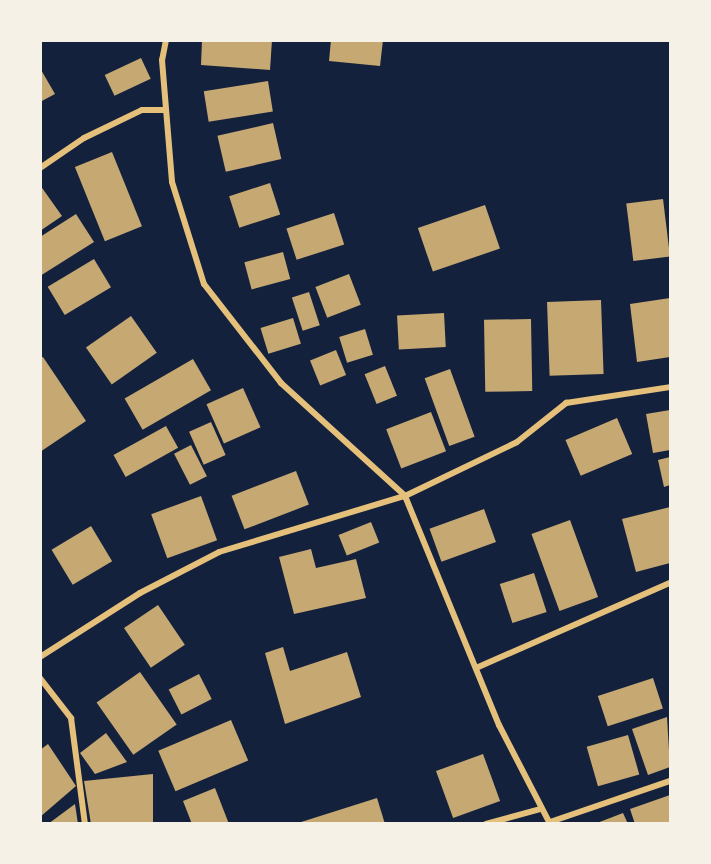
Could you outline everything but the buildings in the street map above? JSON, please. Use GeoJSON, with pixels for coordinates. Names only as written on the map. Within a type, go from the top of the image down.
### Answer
{"type":"FeatureCollection","features":[{"type":"Feature","properties":{"kind":"street"},"geometry":{"type":"LineString","coordinates":[[166,40],[162,60],[172,182],[204,284],[280,382],[405,496],[476,668],[540,809],[550,823],[670,781]]}},
{"type":"Feature","properties":{"kind":"street"},"geometry":{"type":"LineString","coordinates":[[40,168],[84,138],[142,110],[166,110]]}},
{"type":"Feature","properties":{"kind":"street"},"geometry":{"type":"LineString","coordinates":[[40,657],[140,593],[219,552],[405,496],[517,442],[566,403],[670,387]]}},
{"type":"Feature","properties":{"kind":"street"},"geometry":{"type":"LineString","coordinates":[[476,668],[670,583]]}},
{"type":"Feature","properties":{"kind":"street"},"geometry":{"type":"LineString","coordinates":[[40,678],[71,718],[85,824]]}},
{"type":"Feature","properties":{"kind":"street"},"geometry":{"type":"LineString","coordinates":[[486,824],[540,809]]}}]}
